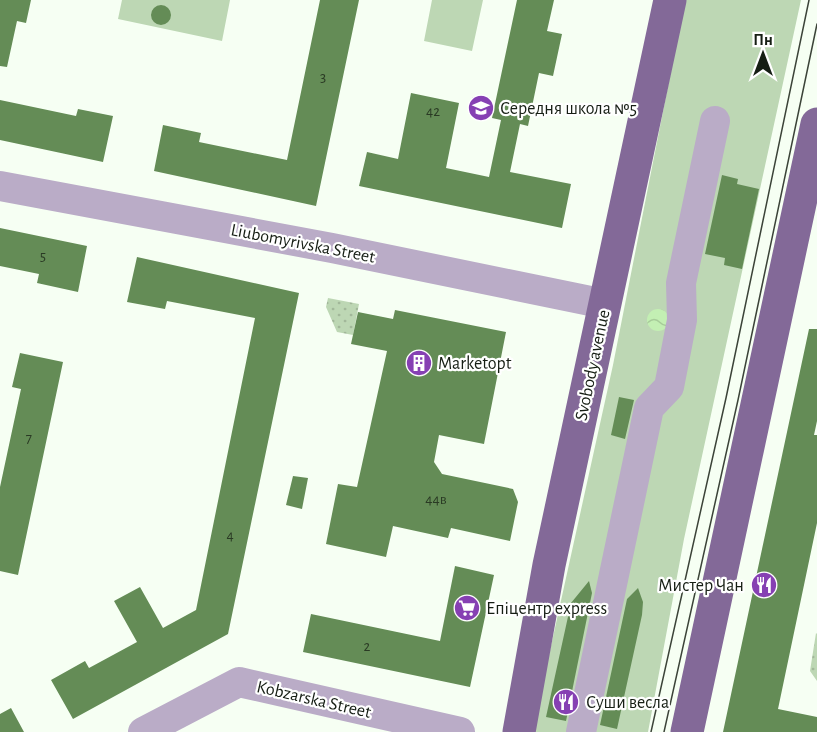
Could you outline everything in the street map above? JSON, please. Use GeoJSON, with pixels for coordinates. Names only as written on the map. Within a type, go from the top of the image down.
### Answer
{"type":"FeatureCollection","features":[{"type":"Feature","properties":{"kind":"main road","name":"Svobody avenue"},"geometry":{"type":"LineString","coordinates":[[519,732],[549,565],[670,0]]}},
{"type":"Feature","properties":{"kind":"main road"},"geometry":{"type":"LineString","coordinates":[[687,732],[817,124]]}},
{"type":"Feature","properties":{"kind":"street"},"geometry":{"type":"LineString","coordinates":[[580,732],[649,408],[669,387],[682,320],[681,283],[715,122]]}},
{"type":"Feature","properties":{"kind":"street","name":"Liubomyrivska Street"},"geometry":{"type":"LineString","coordinates":[[0,186],[332,248],[605,304]]}},
{"type":"Feature","properties":{"kind":"street","name":"Kobzarska Street"},"geometry":{"type":"LineString","coordinates":[[143,732],[240,682],[460,732]]}},
{"type":"Feature","properties":{"kind":"shaded area"},"geometry":{"type":"Polygon","coordinates":[[[122,0],[230,0],[222,41],[118,19],[122,0]]]}},
{"type":"Feature","properties":{"kind":"shaded area"},"geometry":{"type":"Polygon","coordinates":[[[432,0],[483,0],[472,51],[424,41],[432,0]]]}},
{"type":"Feature","properties":{"kind":"shaded area"},"geometry":{"type":"Polygon","coordinates":[[[685,0],[801,0],[684,539],[648,732],[532,732],[613,365],[685,0]]]}},
{"type":"Feature","properties":{"kind":"shaded area"},"geometry":{"type":"Polygon","coordinates":[[[328,298],[359,304],[353,335],[337,332],[326,307],[328,298]]]}},
{"type":"Feature","properties":{"kind":"shaded area"},"geometry":{"type":"Polygon","coordinates":[[[817,634],[817,681],[810,671],[817,634]]]}},
{"type":"Feature","properties":{"kind":"water"},"geometry":{"type":"Polygon","coordinates":[[[658,309],[666,312],[669,320],[666,328],[658,331],[650,328],[647,320],[650,312],[658,309]]]}},
{"type":"Feature","properties":{"kind":"building"},"geometry":{"type":"Polygon","coordinates":[[[0,0],[31,0],[26,23],[17,21],[7,67],[0,66],[0,0]]]}},
{"type":"Feature","properties":{"kind":"building"},"geometry":{"type":"Polygon","coordinates":[[[320,0],[359,0],[316,206],[154,171],[163,125],[201,133],[199,142],[287,160],[320,0]]]}},
{"type":"Feature","properties":{"kind":"building"},"geometry":{"type":"Polygon","coordinates":[[[517,0],[554,0],[547,31],[562,34],[553,76],[539,73],[528,126],[520,124],[510,172],[571,184],[562,228],[359,186],[367,152],[398,159],[411,93],[459,103],[446,168],[489,177],[501,120],[492,118],[517,0]]]}},
{"type":"Feature","properties":{"kind":"building"},"geometry":{"type":"Polygon","coordinates":[[[161,5],[168,8],[171,15],[168,22],[161,25],[154,22],[151,15],[154,8],[161,5]]]}},
{"type":"Feature","properties":{"kind":"building"},"geometry":{"type":"Polygon","coordinates":[[[0,100],[76,116],[78,109],[113,116],[103,162],[0,140],[0,100]]]}},
{"type":"Feature","properties":{"kind":"building"},"geometry":{"type":"Polygon","coordinates":[[[722,175],[738,179],[737,184],[759,189],[742,269],[724,265],[725,258],[705,254],[722,175]]]}},
{"type":"Feature","properties":{"kind":"building"},"geometry":{"type":"Polygon","coordinates":[[[0,228],[87,246],[78,292],[37,283],[39,274],[0,266],[0,228]]]}},
{"type":"Feature","properties":{"kind":"building"},"geometry":{"type":"Polygon","coordinates":[[[137,257],[299,293],[228,634],[73,719],[51,680],[85,661],[89,668],[137,642],[114,601],[140,587],[163,628],[196,610],[255,318],[167,301],[165,309],[127,302],[137,257]]]}},
{"type":"Feature","properties":{"kind":"building"},"geometry":{"type":"Polygon","coordinates":[[[395,310],[506,332],[484,444],[439,435],[434,462],[442,474],[513,489],[518,502],[510,541],[451,528],[448,538],[393,526],[386,557],[326,544],[338,484],[357,487],[387,351],[351,344],[358,312],[393,319],[395,310]]]}},
{"type":"Feature","properties":{"kind":"building"},"geometry":{"type":"Polygon","coordinates":[[[809,329],[817,329],[817,421],[814,435],[817,435],[817,523],[778,709],[817,717],[817,732],[723,732],[809,329]]]}},
{"type":"Feature","properties":{"kind":"building"},"geometry":{"type":"Polygon","coordinates":[[[20,353],[63,362],[18,575],[0,571],[0,487],[21,389],[12,387],[20,353]]]}},
{"type":"Feature","properties":{"kind":"building"},"geometry":{"type":"Polygon","coordinates":[[[619,397],[634,400],[625,439],[611,435],[619,397]]]}},
{"type":"Feature","properties":{"kind":"building"},"geometry":{"type":"Polygon","coordinates":[[[293,476],[308,478],[302,509],[286,505],[293,476]]]}},
{"type":"Feature","properties":{"kind":"building"},"geometry":{"type":"Polygon","coordinates":[[[455,566],[494,575],[470,687],[303,652],[311,614],[440,641],[455,566]]]}},
{"type":"Feature","properties":{"kind":"building"},"geometry":{"type":"Polygon","coordinates":[[[589,581],[592,593],[566,721],[546,717],[571,603],[589,581]]]}},
{"type":"Feature","properties":{"kind":"building"},"geometry":{"type":"Polygon","coordinates":[[[638,588],[643,602],[642,615],[617,729],[600,725],[627,599],[638,588]]]}},
{"type":"Feature","properties":{"kind":"building"},"geometry":{"type":"Polygon","coordinates":[[[11,708],[24,732],[0,732],[0,714],[11,708]]]}},
{"type":"Feature","properties":{"kind":"tram line"},"geometry":{"type":"LineString","coordinates":[[651,732],[726,398],[809,0]]}},
{"type":"Feature","properties":{"kind":"tram line"},"geometry":{"type":"LineString","coordinates":[[664,732],[738,400],[817,24]]}},
{"type":"Feature","properties":{"kind":"place","name":"Середня школа №5"},"geometry":{"type":"Point","coordinates":[481,108]}},
{"type":"Feature","properties":{"kind":"place","name":"Marketopt"},"geometry":{"type":"Point","coordinates":[419,363]}},
{"type":"Feature","properties":{"kind":"place","name":"Мистер Чан"},"geometry":{"type":"Point","coordinates":[764,585]}},
{"type":"Feature","properties":{"kind":"place","name":"Епіцентр express"},"geometry":{"type":"Point","coordinates":[467,608]}},
{"type":"Feature","properties":{"kind":"place","name":"Суши весла"},"geometry":{"type":"Point","coordinates":[566,702]}}]}
